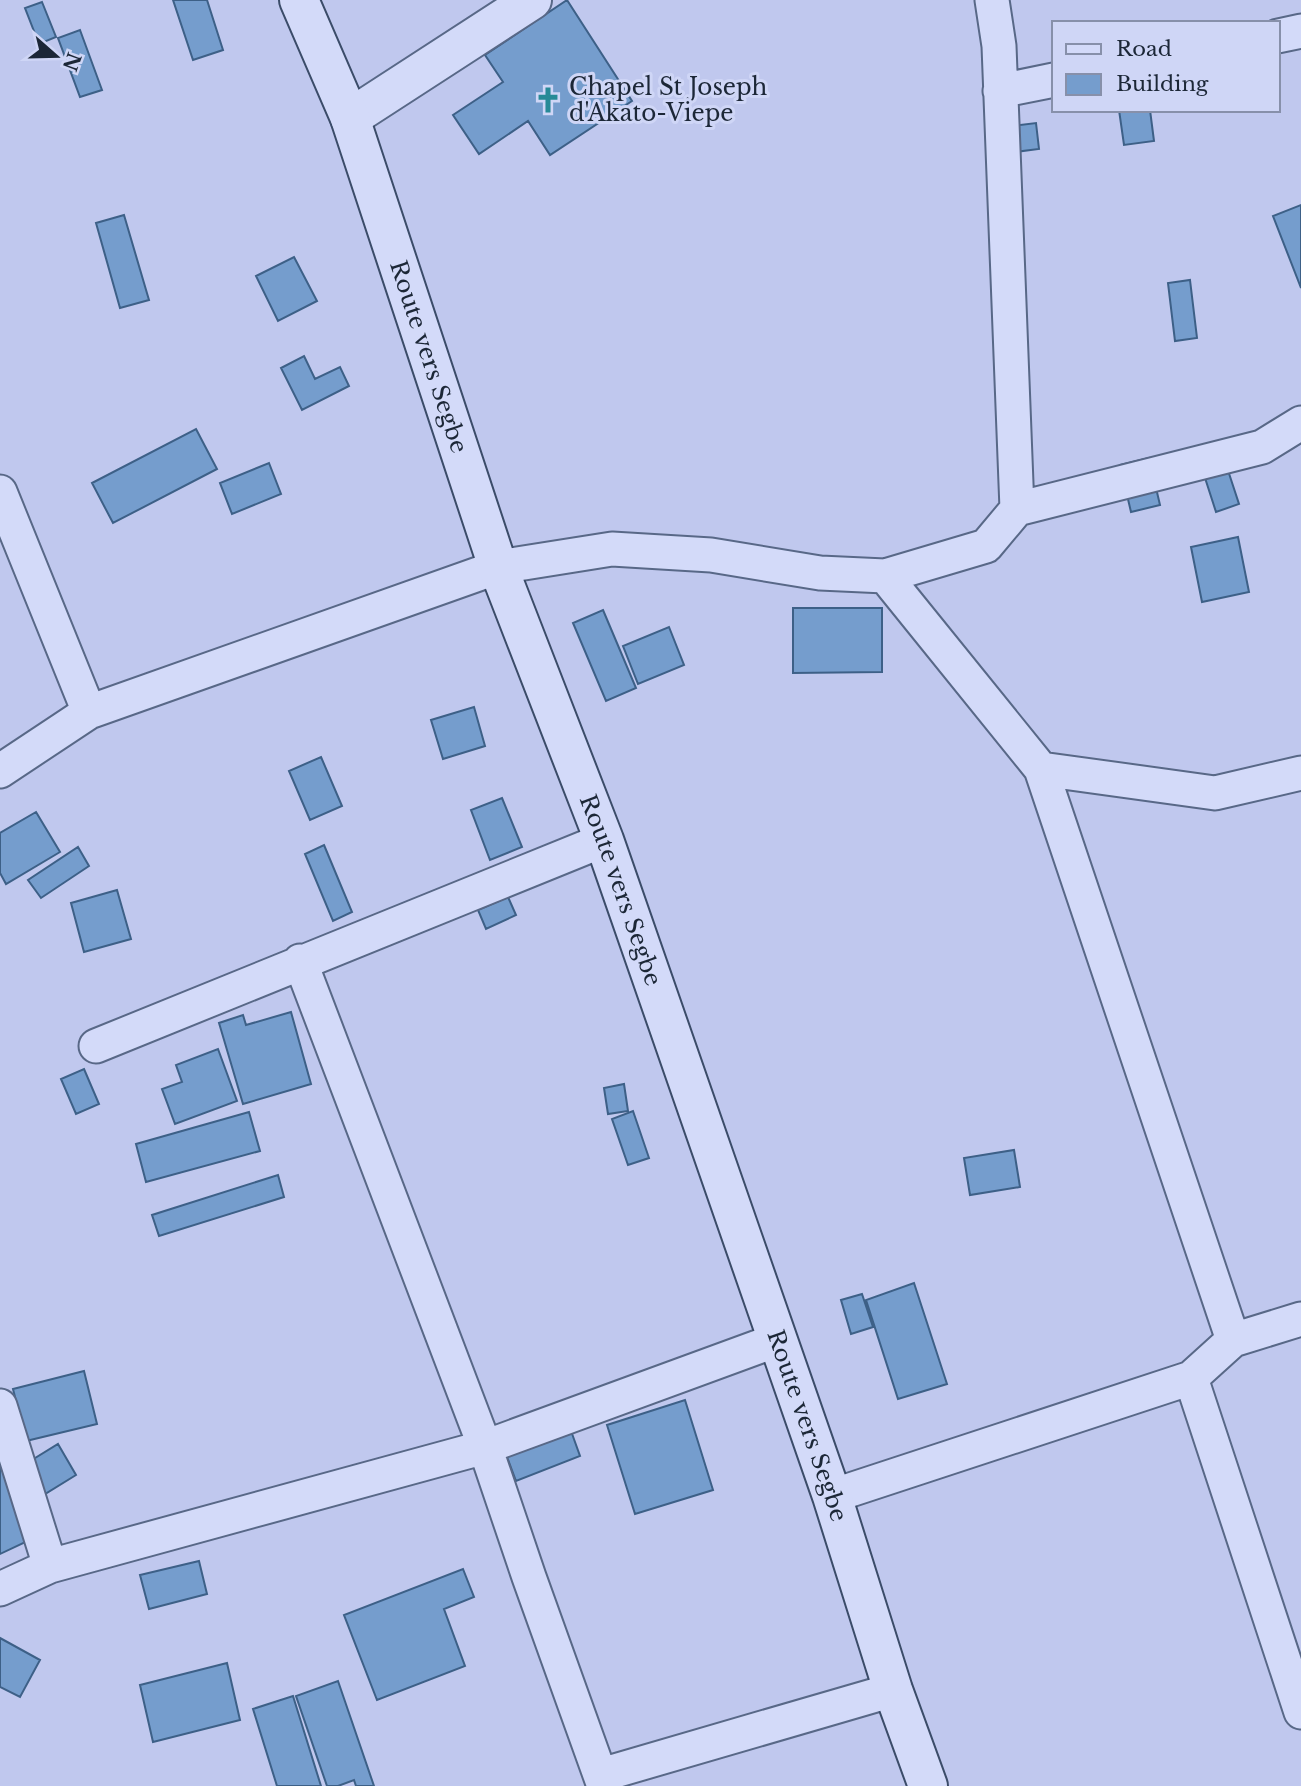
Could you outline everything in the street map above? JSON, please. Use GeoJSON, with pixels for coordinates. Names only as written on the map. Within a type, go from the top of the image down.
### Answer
{"type":"FeatureCollection","features":[{"type":"Feature","properties":{"kind":"main road","name":"Route vers Segbe"},"geometry":{"type":"LineString","coordinates":[[299,0],[350,118],[498,567],[604,840],[832,1496],[893,1690],[928,1786]]}},
{"type":"Feature","properties":{"kind":"main road"},"geometry":{"type":"LineString","coordinates":[[350,118],[532,0]]}},
{"type":"Feature","properties":{"kind":"street"},"geometry":{"type":"LineString","coordinates":[[992,0],[999,46],[1017,509]]}},
{"type":"Feature","properties":{"kind":"street"},"geometry":{"type":"LineString","coordinates":[[1280,36],[1301,32]]}},
{"type":"Feature","properties":{"kind":"street"},"geometry":{"type":"LineString","coordinates":[[1000,91],[1052,80]]}},
{"type":"Feature","properties":{"kind":"street"},"geometry":{"type":"LineString","coordinates":[[0,771],[89,712],[498,567],[612,549],[711,555],[820,573],[885,576],[986,546],[1017,509],[1262,447],[1301,424]]}},
{"type":"Feature","properties":{"kind":"street"},"geometry":{"type":"LineString","coordinates":[[0,492],[89,712]]}},
{"type":"Feature","properties":{"kind":"street"},"geometry":{"type":"LineString","coordinates":[[885,576],[1041,769],[1233,1340]]}},
{"type":"Feature","properties":{"kind":"street"},"geometry":{"type":"LineString","coordinates":[[1041,769],[1215,793],[1301,773]]}},
{"type":"Feature","properties":{"kind":"street"},"geometry":{"type":"LineString","coordinates":[[96,1046],[300,961],[604,840]]}},
{"type":"Feature","properties":{"kind":"street"},"geometry":{"type":"LineString","coordinates":[[300,961],[485,1447],[528,1577],[602,1780],[893,1690]]}},
{"type":"Feature","properties":{"kind":"street"},"geometry":{"type":"LineString","coordinates":[[832,1496],[1191,1378],[1233,1340],[1301,1319]]}},
{"type":"Feature","properties":{"kind":"street"},"geometry":{"type":"LineString","coordinates":[[0,1589],[50,1566],[485,1447],[777,1340]]}},
{"type":"Feature","properties":{"kind":"street"},"geometry":{"type":"LineString","coordinates":[[1191,1378],[1301,1712]]}},
{"type":"Feature","properties":{"kind":"street"},"geometry":{"type":"LineString","coordinates":[[0,1406],[50,1566]]}},
{"type":"Feature","properties":{"kind":"building"},"geometry":{"type":"Polygon","coordinates":[[[173,0],[207,0],[223,50],[193,60],[173,0]]]}},
{"type":"Feature","properties":{"kind":"building"},"geometry":{"type":"Polygon","coordinates":[[[567,0],[632,101],[550,155],[528,121],[479,154],[453,115],[503,82],[485,55],[567,0]]]}},
{"type":"Feature","properties":{"kind":"building"},"geometry":{"type":"Polygon","coordinates":[[[42,2],[56,37],[39,44],[25,8],[42,2]]]}},
{"type":"Feature","properties":{"kind":"building"},"geometry":{"type":"Polygon","coordinates":[[[80,30],[102,90],[80,97],[58,38],[80,30]]]}},
{"type":"Feature","properties":{"kind":"building"},"geometry":{"type":"Polygon","coordinates":[[[1119,112],[1150,112],[1154,141],[1124,145],[1119,112]]]}},
{"type":"Feature","properties":{"kind":"building"},"geometry":{"type":"Polygon","coordinates":[[[1036,123],[1039,149],[1015,152],[1013,126],[1036,123]]]}},
{"type":"Feature","properties":{"kind":"building"},"geometry":{"type":"Polygon","coordinates":[[[1301,205],[1301,288],[1273,216],[1301,205]]]}},
{"type":"Feature","properties":{"kind":"building"},"geometry":{"type":"Polygon","coordinates":[[[124,215],[149,300],[120,308],[96,223],[124,215]]]}},
{"type":"Feature","properties":{"kind":"building"},"geometry":{"type":"Polygon","coordinates":[[[294,257],[317,301],[278,321],[256,276],[294,257]]]}},
{"type":"Feature","properties":{"kind":"building"},"geometry":{"type":"Polygon","coordinates":[[[1190,280],[1197,338],[1175,341],[1168,283],[1190,280]]]}},
{"type":"Feature","properties":{"kind":"building"},"geometry":{"type":"Polygon","coordinates":[[[304,356],[315,379],[340,367],[349,386],[302,410],[281,368],[304,356]]]}},
{"type":"Feature","properties":{"kind":"building"},"geometry":{"type":"Polygon","coordinates":[[[196,429],[217,469],[113,523],[92,483],[196,429]]]}},
{"type":"Feature","properties":{"kind":"building"},"geometry":{"type":"Polygon","coordinates":[[[1219,443],[1239,504],[1216,512],[1196,450],[1219,443]]]}},
{"type":"Feature","properties":{"kind":"building"},"geometry":{"type":"Polygon","coordinates":[[[1149,458],[1160,505],[1131,512],[1120,465],[1149,458]]]}},
{"type":"Feature","properties":{"kind":"building"},"geometry":{"type":"Polygon","coordinates":[[[269,463],[281,494],[232,514],[220,483],[269,463]]]}},
{"type":"Feature","properties":{"kind":"building"},"geometry":{"type":"Polygon","coordinates":[[[1238,537],[1249,592],[1202,602],[1191,547],[1238,537]]]}},
{"type":"Feature","properties":{"kind":"building"},"geometry":{"type":"Polygon","coordinates":[[[793,608],[882,608],[882,672],[793,673],[793,608]]]}},
{"type":"Feature","properties":{"kind":"building"},"geometry":{"type":"Polygon","coordinates":[[[603,610],[636,688],[606,701],[573,623],[603,610]]]}},
{"type":"Feature","properties":{"kind":"building"},"geometry":{"type":"Polygon","coordinates":[[[669,627],[684,665],[638,684],[623,646],[669,627]]]}},
{"type":"Feature","properties":{"kind":"building"},"geometry":{"type":"Polygon","coordinates":[[[474,707],[485,746],[443,759],[431,720],[474,707]]]}},
{"type":"Feature","properties":{"kind":"building"},"geometry":{"type":"Polygon","coordinates":[[[321,757],[342,806],[310,820],[289,771],[321,757]]]}},
{"type":"Feature","properties":{"kind":"building"},"geometry":{"type":"Polygon","coordinates":[[[502,798],[522,847],[490,860],[471,810],[502,798]]]}},
{"type":"Feature","properties":{"kind":"building"},"geometry":{"type":"Polygon","coordinates":[[[36,812],[60,852],[6,884],[0,873],[0,833],[36,812]]]}},
{"type":"Feature","properties":{"kind":"building"},"geometry":{"type":"Polygon","coordinates":[[[324,845],[352,912],[333,921],[305,854],[324,845]]]}},
{"type":"Feature","properties":{"kind":"building"},"geometry":{"type":"Polygon","coordinates":[[[78,847],[89,866],[41,898],[28,880],[78,847]]]}},
{"type":"Feature","properties":{"kind":"building"},"geometry":{"type":"Polygon","coordinates":[[[117,890],[131,939],[84,952],[71,903],[117,890]]]}},
{"type":"Feature","properties":{"kind":"building"},"geometry":{"type":"Polygon","coordinates":[[[508,897],[516,915],[486,929],[478,910],[508,897]]]}},
{"type":"Feature","properties":{"kind":"building"},"geometry":{"type":"Polygon","coordinates":[[[291,1012],[311,1084],[243,1104],[219,1023],[243,1015],[246,1025],[291,1012]]]}},
{"type":"Feature","properties":{"kind":"building"},"geometry":{"type":"Polygon","coordinates":[[[218,1049],[237,1101],[175,1124],[162,1089],[182,1082],[176,1065],[218,1049]]]}},
{"type":"Feature","properties":{"kind":"building"},"geometry":{"type":"Polygon","coordinates":[[[84,1069],[99,1104],[76,1114],[61,1079],[84,1069]]]}},
{"type":"Feature","properties":{"kind":"building"},"geometry":{"type":"Polygon","coordinates":[[[624,1084],[628,1111],[608,1114],[604,1088],[624,1084]]]}},
{"type":"Feature","properties":{"kind":"building"},"geometry":{"type":"Polygon","coordinates":[[[633,1111],[649,1158],[628,1165],[612,1119],[633,1111]]]}},
{"type":"Feature","properties":{"kind":"building"},"geometry":{"type":"Polygon","coordinates":[[[249,1112],[260,1151],[146,1182],[136,1144],[249,1112]]]}},
{"type":"Feature","properties":{"kind":"building"},"geometry":{"type":"Polygon","coordinates":[[[1014,1150],[1020,1187],[970,1195],[964,1158],[1014,1150]]]}},
{"type":"Feature","properties":{"kind":"building"},"geometry":{"type":"Polygon","coordinates":[[[278,1175],[284,1197],[159,1236],[152,1215],[278,1175]]]}},
{"type":"Feature","properties":{"kind":"building"},"geometry":{"type":"Polygon","coordinates":[[[914,1283],[947,1384],[898,1399],[866,1300],[914,1283]]]}},
{"type":"Feature","properties":{"kind":"building"},"geometry":{"type":"Polygon","coordinates":[[[862,1294],[873,1327],[851,1334],[841,1300],[862,1294]]]}},
{"type":"Feature","properties":{"kind":"building"},"geometry":{"type":"Polygon","coordinates":[[[84,1371],[97,1424],[26,1441],[13,1389],[84,1371]]]}},
{"type":"Feature","properties":{"kind":"building"},"geometry":{"type":"Polygon","coordinates":[[[685,1400],[713,1490],[635,1514],[607,1425],[685,1400]]]}},
{"type":"Feature","properties":{"kind":"building"},"geometry":{"type":"Polygon","coordinates":[[[566,1417],[580,1456],[516,1481],[501,1441],[566,1417]]]}},
{"type":"Feature","properties":{"kind":"building"},"geometry":{"type":"Polygon","coordinates":[[[58,1444],[76,1475],[45,1494],[27,1463],[58,1444]]]}},
{"type":"Feature","properties":{"kind":"building"},"geometry":{"type":"Polygon","coordinates":[[[0,1467],[34,1538],[0,1554],[0,1467]]]}},
{"type":"Feature","properties":{"kind":"building"},"geometry":{"type":"Polygon","coordinates":[[[199,1561],[207,1594],[149,1609],[140,1575],[199,1561]]]}},
{"type":"Feature","properties":{"kind":"building"},"geometry":{"type":"Polygon","coordinates":[[[463,1569],[474,1597],[444,1609],[465,1666],[377,1700],[344,1615],[463,1569]]]}},
{"type":"Feature","properties":{"kind":"building"},"geometry":{"type":"Polygon","coordinates":[[[0,1638],[40,1660],[20,1697],[0,1687],[0,1638]]]}},
{"type":"Feature","properties":{"kind":"building"},"geometry":{"type":"Polygon","coordinates":[[[227,1663],[240,1720],[153,1742],[140,1685],[227,1663]]]}},
{"type":"Feature","properties":{"kind":"building"},"geometry":{"type":"Polygon","coordinates":[[[338,1681],[374,1786],[356,1786],[354,1780],[338,1786],[327,1786],[296,1696],[338,1681]]]}},
{"type":"Feature","properties":{"kind":"building"},"geometry":{"type":"Polygon","coordinates":[[[293,1696],[321,1786],[277,1786],[253,1709],[293,1696]]]}},
{"type":"Feature","properties":{"kind":"place","name":"Chapel St Joseph d'Akato-Viepe"},"geometry":{"type":"Point","coordinates":[548,100]}}]}
